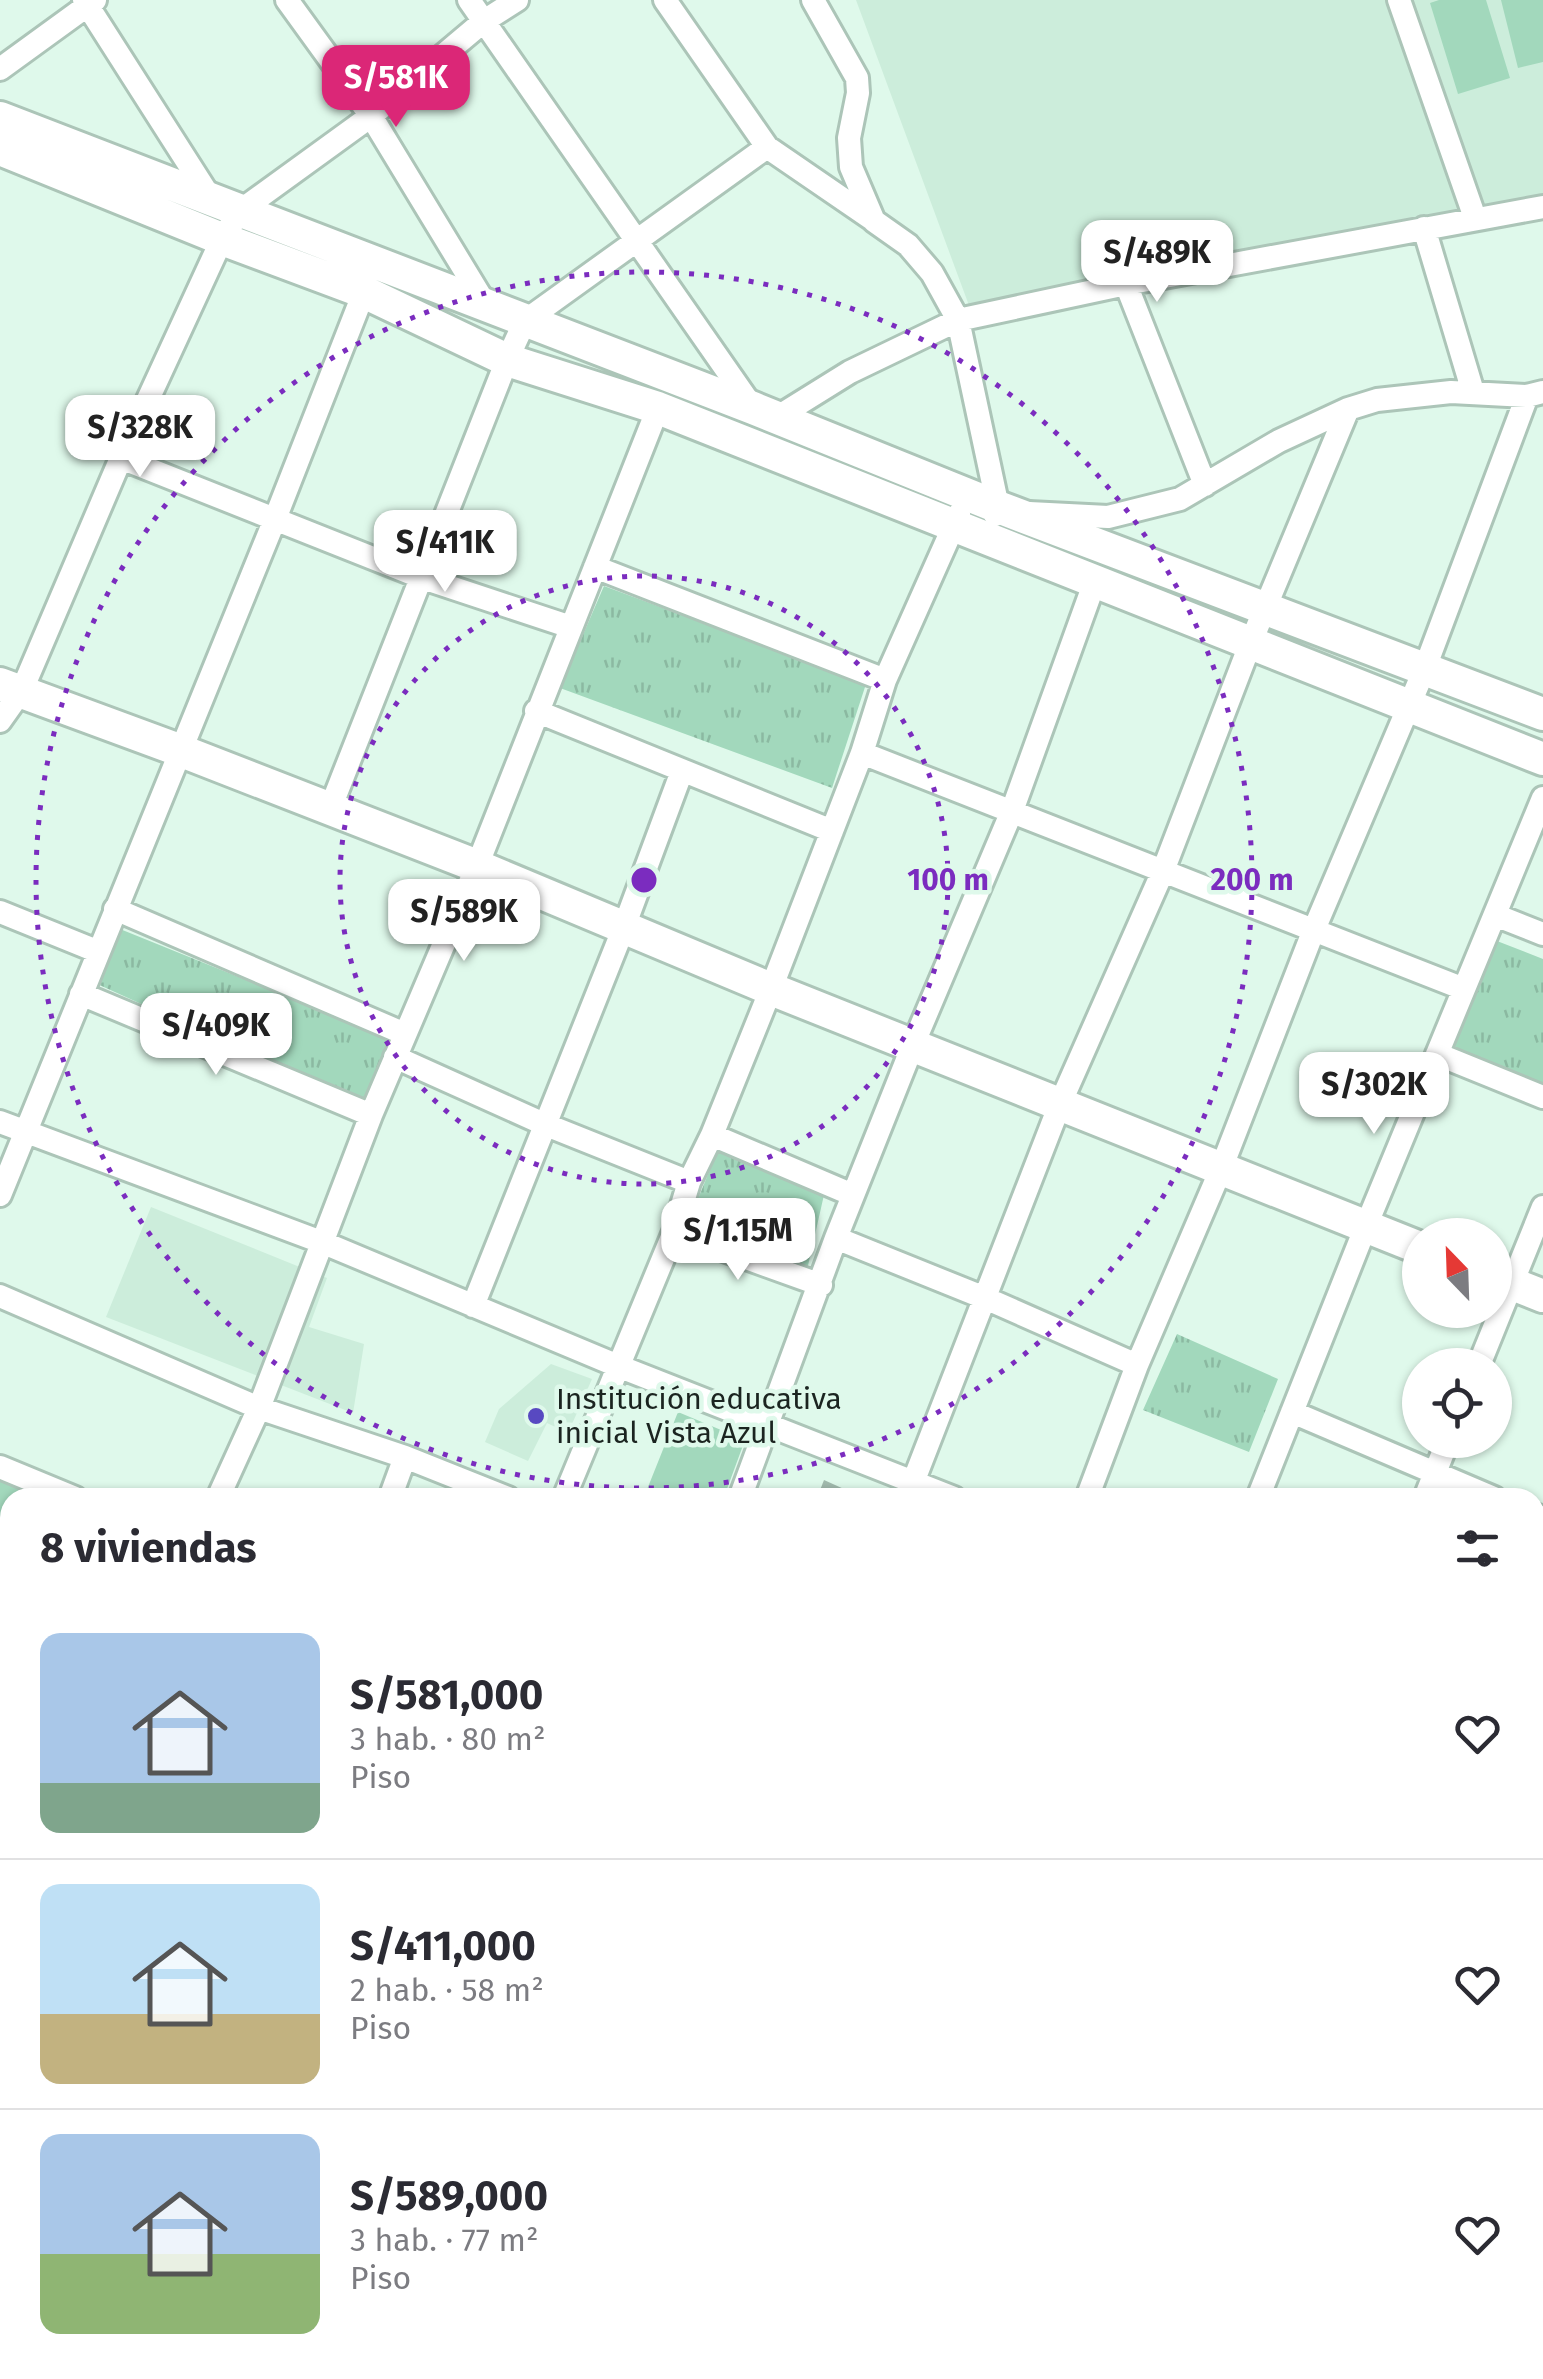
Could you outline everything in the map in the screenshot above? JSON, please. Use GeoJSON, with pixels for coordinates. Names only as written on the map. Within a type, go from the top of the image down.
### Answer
{"type":"FeatureCollection","features":[{"type":"Feature","properties":{"kind":"street"},"geometry":{"type":"LineString","coordinates":[[287,0],[371,116],[487,308]]}},
{"type":"Feature","properties":{"kind":"street"},"geometry":{"type":"LineString","coordinates":[[469,0],[637,242],[764,414]]}},
{"type":"Feature","properties":{"kind":"street"},"geometry":{"type":"LineString","coordinates":[[0,721],[11,687],[121,458],[219,220],[371,116],[484,21],[517,0]]}},
{"type":"Feature","properties":{"kind":"street"},"geometry":{"type":"LineString","coordinates":[[666,0],[767,147],[908,245],[932,273],[958,320],[995,505],[986,540]]}},
{"type":"Feature","properties":{"kind":"street"},"geometry":{"type":"LineString","coordinates":[[813,0],[858,78],[849,151],[863,200],[874,221]]}},
{"type":"Feature","properties":{"kind":"street"},"geometry":{"type":"LineString","coordinates":[[1399,0],[1475,218]]}},
{"type":"Feature","properties":{"kind":"street"},"geometry":{"type":"LineString","coordinates":[[0,69],[89,2],[219,220]]}},
{"type":"Feature","properties":{"kind":"street"},"geometry":{"type":"LineString","coordinates":[[0,118],[506,360],[658,408],[1543,759]]}},
{"type":"Feature","properties":{"kind":"street"},"geometry":{"type":"LineString","coordinates":[[330,808],[506,360],[525,322],[767,147]]}},
{"type":"Feature","properties":{"kind":"street"},"geometry":{"type":"LineString","coordinates":[[0,149],[487,308],[1543,714]]}},
{"type":"Feature","properties":{"kind":"street"},"geometry":{"type":"LineString","coordinates":[[764,414],[958,320],[1126,284],[1543,207]]}},
{"type":"Feature","properties":{"kind":"street"},"geometry":{"type":"LineString","coordinates":[[1424,228],[1474,392]]}},
{"type":"Feature","properties":{"kind":"street"},"geometry":{"type":"LineString","coordinates":[[1126,284],[1205,485]]}},
{"type":"Feature","properties":{"kind":"street"},"geometry":{"type":"LineString","coordinates":[[0,1195],[364,292]]}},
{"type":"Feature","properties":{"kind":"street"},"geometry":{"type":"LineString","coordinates":[[568,1488],[832,831],[885,680],[953,526],[995,505],[1108,517],[1180,499],[1279,441],[1348,408],[1407,395],[1535,394],[1090,1488]]}},
{"type":"Feature","properties":{"kind":"street"},"geometry":{"type":"LineString","coordinates":[[222,1488],[324,1243],[371,1115],[477,866],[658,408]]}},
{"type":"Feature","properties":{"kind":"street"},"geometry":{"type":"LineString","coordinates":[[911,1488],[1060,1104],[1164,871],[1251,642],[1348,408]]}},
{"type":"Feature","properties":{"kind":"street"},"geometry":{"type":"LineString","coordinates":[[121,458],[423,578],[571,628]]}},
{"type":"Feature","properties":{"kind":"street"},"geometry":{"type":"LineString","coordinates":[[595,566],[885,680]]}},
{"type":"Feature","properties":{"kind":"street"},"geometry":{"type":"LineString","coordinates":[[744,1488],[836,1238],[1012,811],[1095,581]]}},
{"type":"Feature","properties":{"kind":"street"},"geometry":{"type":"LineString","coordinates":[[11,687],[477,866],[770,989],[1402,1241]]}},
{"type":"Feature","properties":{"kind":"street"},"geometry":{"type":"LineString","coordinates":[[536,710],[832,831]]}},
{"type":"Feature","properties":{"kind":"street"},"geometry":{"type":"LineString","coordinates":[[862,753],[1464,988]]}},
{"type":"Feature","properties":{"kind":"street"},"geometry":{"type":"LineString","coordinates":[[472,1306],[624,928],[682,771]]}},
{"type":"Feature","properties":{"kind":"street"},"geometry":{"type":"LineString","coordinates":[[1262,1488],[1543,798]]}},
{"type":"Feature","properties":{"kind":"street"},"geometry":{"type":"LineString","coordinates":[[115,909],[405,1034]]}},
{"type":"Feature","properties":{"kind":"street"},"geometry":{"type":"LineString","coordinates":[[0,912],[100,952]]}},
{"type":"Feature","properties":{"kind":"street"},"geometry":{"type":"LineString","coordinates":[[1495,915],[1543,934]]}},
{"type":"Feature","properties":{"kind":"street"},"geometry":{"type":"LineString","coordinates":[[81,994],[371,1115]]}},
{"type":"Feature","properties":{"kind":"street"},"geometry":{"type":"LineString","coordinates":[[1437,1054],[1543,1098]]}},
{"type":"Feature","properties":{"kind":"street"},"geometry":{"type":"LineString","coordinates":[[395,1057],[544,1124],[689,1182]]}},
{"type":"Feature","properties":{"kind":"street"},"geometry":{"type":"LineString","coordinates":[[0,1122],[324,1243],[618,1366],[769,1424],[909,1488]]}},
{"type":"Feature","properties":{"kind":"street"},"geometry":{"type":"LineString","coordinates":[[712,1136],[854,1195]]}},
{"type":"Feature","properties":{"kind":"street"},"geometry":{"type":"LineString","coordinates":[[1512,1265],[1543,1207]]}},
{"type":"Feature","properties":{"kind":"street"},"geometry":{"type":"LineString","coordinates":[[674,1232],[821,1285]]}},
{"type":"Feature","properties":{"kind":"street"},"geometry":{"type":"LineString","coordinates":[[836,1238],[1137,1365]]}},
{"type":"Feature","properties":{"kind":"street"},"geometry":{"type":"LineString","coordinates":[[1512,1283],[1543,1296]]}},
{"type":"Feature","properties":{"kind":"street"},"geometry":{"type":"LineString","coordinates":[[0,1296],[258,1408],[405,1457],[483,1488]]}},
{"type":"Feature","properties":{"kind":"street"},"geometry":{"type":"LineString","coordinates":[[1292,1412],[1470,1488]]}},
{"type":"Feature","properties":{"kind":"street"},"geometry":{"type":"LineString","coordinates":[[394,1488],[405,1457]]}},
{"type":"Feature","properties":{"kind":"street"},"geometry":{"type":"LineString","coordinates":[[1429,1488],[1441,1458]]}},
{"type":"Feature","properties":{"kind":"street"},"geometry":{"type":"LineString","coordinates":[[0,1466],[51,1488]]}},
{"type":"Feature","properties":{"kind":"shaded area"},"geometry":{"type":"Polygon","coordinates":[[[856,0],[1543,0],[1543,209],[974,319],[856,0]]]}},
{"type":"Feature","properties":{"kind":"shaded area"},"geometry":{"type":"Polygon","coordinates":[[[151,1207],[327,1278],[309,1327],[364,1344],[353,1413],[106,1317],[151,1207]]]}},
{"type":"Feature","properties":{"kind":"shaded area","name":"Institución educativa inicial Vista Azul"},"geometry":{"type":"Polygon","coordinates":[[[551,1364],[592,1379],[568,1433],[547,1423],[528,1461],[485,1442],[499,1409],[551,1364]]]}},
{"type":"Feature","properties":{"kind":"green space"},"geometry":{"type":"Polygon","coordinates":[[[1486,0],[1510,78],[1458,94],[1430,3],[1486,0]]]}},
{"type":"Feature","properties":{"kind":"green space"},"geometry":{"type":"Polygon","coordinates":[[[1501,0],[1543,0],[1543,62],[1518,68],[1501,0]]]}},
{"type":"Feature","properties":{"kind":"green space"},"geometry":{"type":"Polygon","coordinates":[[[604,586],[866,684],[832,788],[560,688],[604,586]]]}},
{"type":"Feature","properties":{"kind":"green space"},"geometry":{"type":"Polygon","coordinates":[[[120,929],[392,1039],[362,1104],[95,983],[120,929]]]}},
{"type":"Feature","properties":{"kind":"green space"},"geometry":{"type":"Polygon","coordinates":[[[1497,941],[1543,959],[1543,1088],[1451,1052],[1497,941]]]}},
{"type":"Feature","properties":{"kind":"green space"},"geometry":{"type":"Polygon","coordinates":[[[720,1145],[826,1186],[807,1270],[684,1233],[720,1145]]]}},
{"type":"Feature","properties":{"kind":"green space"},"geometry":{"type":"Polygon","coordinates":[[[1177,1334],[1278,1379],[1249,1452],[1143,1410],[1177,1334]]]}},
{"type":"Feature","properties":{"kind":"green space"},"geometry":{"type":"Polygon","coordinates":[[[678,1412],[745,1440],[727,1488],[648,1488],[678,1412]]]}},
{"type":"Feature","properties":{"kind":"green space"},"geometry":{"type":"Polygon","coordinates":[[[0,1480],[19,1488],[0,1488],[0,1480]]]}},
{"type":"Feature","properties":{"kind":"building"},"geometry":{"type":"Polygon","coordinates":[[[824,1480],[842,1488],[821,1488],[824,1480]]]}},
{"type":"Feature","properties":{"kind":"place","name":"Institución educativa inicial Vista Azul"},"geometry":{"type":"Point","coordinates":[536,1416]}}]}
